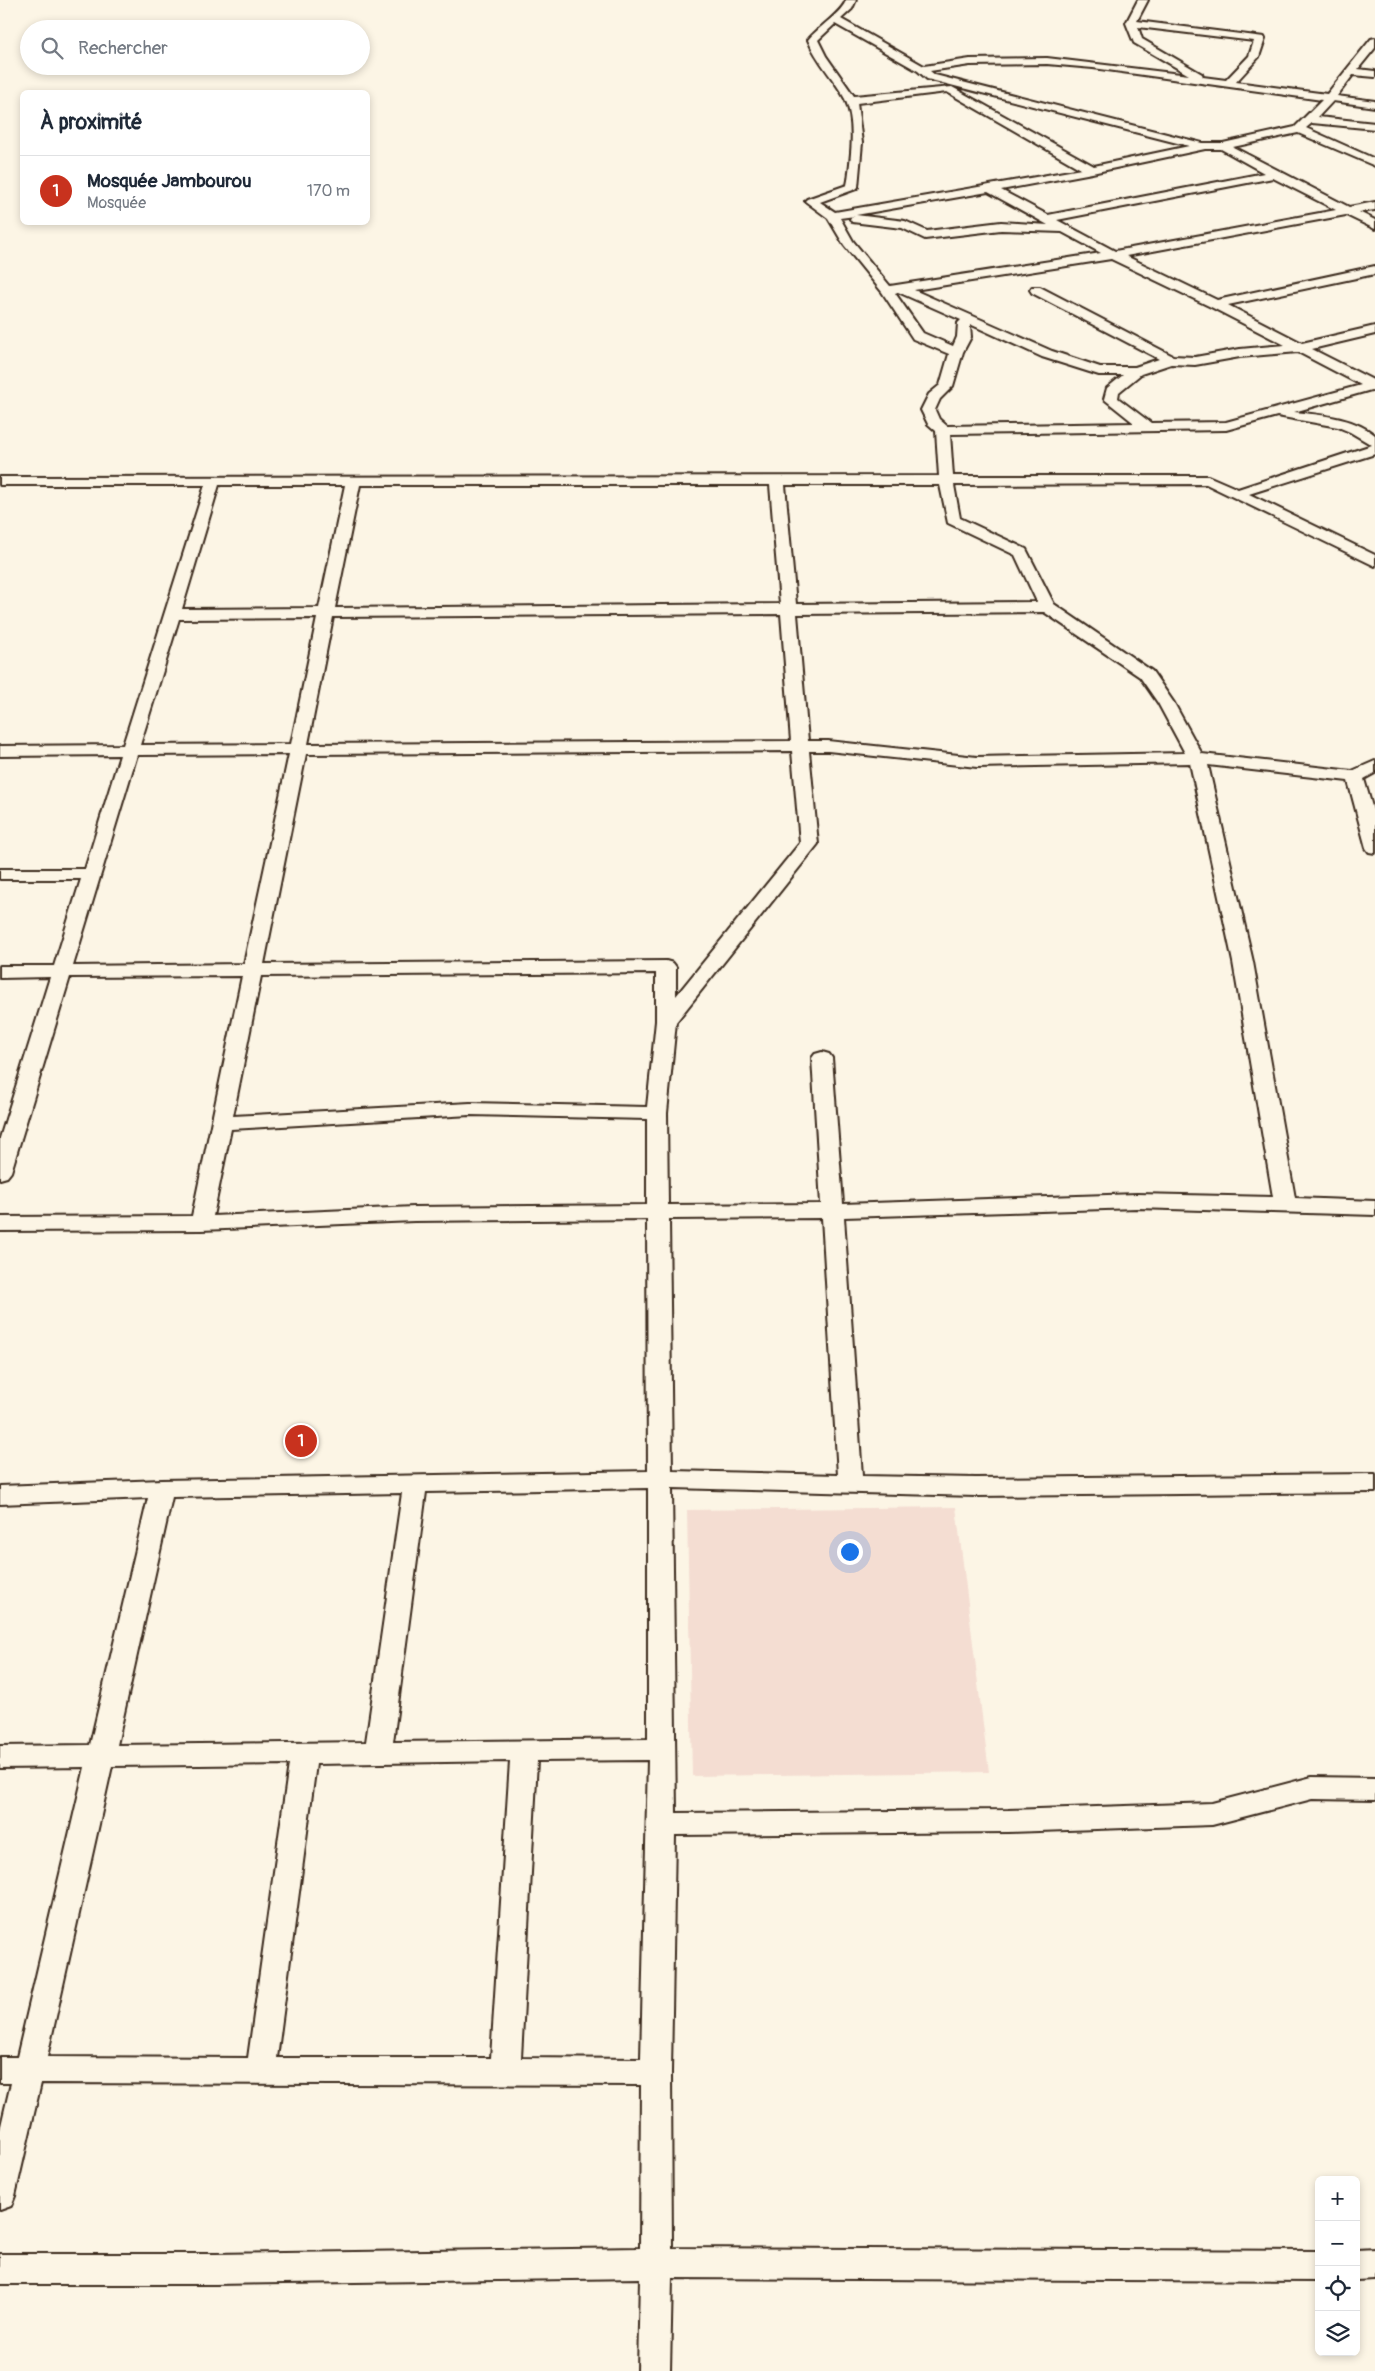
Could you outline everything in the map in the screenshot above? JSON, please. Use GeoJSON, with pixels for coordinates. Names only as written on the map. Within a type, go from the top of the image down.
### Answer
{"type":"FeatureCollection","features":[{"type":"Feature","properties":{"kind":"street"},"geometry":{"type":"LineString","coordinates":[[850,0],[849,7],[813,40],[819,56],[851,100],[856,140],[856,178],[852,187],[811,201],[833,216],[848,242],[894,289],[918,336],[956,352]]}},
{"type":"Feature","properties":{"kind":"street"},"geometry":{"type":"LineString","coordinates":[[1143,0],[1131,23],[1138,41],[1210,82]]}},
{"type":"Feature","properties":{"kind":"street"},"geometry":{"type":"LineString","coordinates":[[834,20],[922,69],[948,89],[1092,170]]}},
{"type":"Feature","properties":{"kind":"street"},"geometry":{"type":"LineString","coordinates":[[1131,23],[1260,39],[1254,57],[1227,84]]}},
{"type":"Feature","properties":{"kind":"street"},"geometry":{"type":"LineString","coordinates":[[833,216],[1092,170],[1206,146],[1223,146],[1299,129],[1329,99],[1375,42]]}},
{"type":"Feature","properties":{"kind":"street"},"geometry":{"type":"LineString","coordinates":[[922,69],[970,62],[1047,61],[1093,65],[1375,104]]}},
{"type":"Feature","properties":{"kind":"street"},"geometry":{"type":"LineString","coordinates":[[1351,72],[1375,74]]}},
{"type":"Feature","properties":{"kind":"street"},"geometry":{"type":"LineString","coordinates":[[931,77],[1043,107],[1206,146]]}},
{"type":"Feature","properties":{"kind":"street"},"geometry":{"type":"LineString","coordinates":[[851,100],[948,89]]}},
{"type":"Feature","properties":{"kind":"street"},"geometry":{"type":"LineString","coordinates":[[1309,119],[1375,126]]}},
{"type":"Feature","properties":{"kind":"street"},"geometry":{"type":"LineString","coordinates":[[1299,129],[1375,163]]}},
{"type":"Feature","properties":{"kind":"street"},"geometry":{"type":"LineString","coordinates":[[1223,146],[1375,225]]}},
{"type":"Feature","properties":{"kind":"street"},"geometry":{"type":"LineString","coordinates":[[1045,219],[1274,174]]}},
{"type":"Feature","properties":{"kind":"street"},"geometry":{"type":"LineString","coordinates":[[989,188],[1113,255],[1216,304],[1374,386]]}},
{"type":"Feature","properties":{"kind":"street"},"geometry":{"type":"LineString","coordinates":[[894,289],[1113,255],[1375,206]]}},
{"type":"Feature","properties":{"kind":"street"},"geometry":{"type":"LineString","coordinates":[[833,216],[905,225],[925,235],[939,235],[1001,226],[1052,230],[1064,229]]}},
{"type":"Feature","properties":{"kind":"street"},"geometry":{"type":"LineString","coordinates":[[1216,304],[1375,270]]}},
{"type":"Feature","properties":{"kind":"street"},"geometry":{"type":"LineString","coordinates":[[894,289],[975,321],[1047,354],[1099,371],[1136,371],[1170,360],[1195,361],[1240,353],[1299,348],[1375,330]]}},
{"type":"Feature","properties":{"kind":"street"},"geometry":{"type":"LineString","coordinates":[[1036,290],[1170,360]]}},
{"type":"Feature","properties":{"kind":"street"},"geometry":{"type":"LineString","coordinates":[[975,321],[964,323],[964,337],[956,352],[946,386],[934,397],[928,410],[933,421],[943,430],[1226,426],[1374,386]]}},
{"type":"Feature","properties":{"kind":"street"},"geometry":{"type":"LineString","coordinates":[[1136,371],[1112,391],[1111,399],[1148,427]]}},
{"type":"Feature","properties":{"kind":"street"},"geometry":{"type":"LineString","coordinates":[[1275,413],[1341,423],[1364,432],[1375,442]]}},
{"type":"Feature","properties":{"kind":"street"},"geometry":{"type":"LineString","coordinates":[[943,430],[946,480],[953,520],[1021,552],[1047,607],[1146,674],[1166,703],[1196,758],[1204,778],[1243,962],[1285,1204]]}},
{"type":"Feature","properties":{"kind":"street"},"geometry":{"type":"LineString","coordinates":[[1236,494],[1375,449]]}},
{"type":"Feature","properties":{"kind":"street"},"geometry":{"type":"LineString","coordinates":[[0,481],[1208,480],[1375,561]]}},
{"type":"Feature","properties":{"kind":"street"},"geometry":{"type":"LineString","coordinates":[[666,1021],[809,844],[777,481]]}},
{"type":"Feature","properties":{"kind":"street"},"geometry":{"type":"LineString","coordinates":[[0,1172],[213,482]]}},
{"type":"Feature","properties":{"kind":"street"},"geometry":{"type":"LineString","coordinates":[[201,1223],[353,482]]}},
{"type":"Feature","properties":{"kind":"street"},"geometry":{"type":"LineString","coordinates":[[173,614],[1047,607]]}},
{"type":"Feature","properties":{"kind":"street"},"geometry":{"type":"LineString","coordinates":[[0,751],[131,752],[298,749],[828,746],[977,762],[1196,758],[1355,777],[1375,786]]}},
{"type":"Feature","properties":{"kind":"street"},"geometry":{"type":"LineString","coordinates":[[1355,777],[1375,766]]}},
{"type":"Feature","properties":{"kind":"street"},"geometry":{"type":"LineString","coordinates":[[1355,777],[1375,848]]}},
{"type":"Feature","properties":{"kind":"street"},"geometry":{"type":"LineString","coordinates":[[0,874],[93,874]]}},
{"type":"Feature","properties":{"kind":"street"},"geometry":{"type":"LineString","coordinates":[[0,972],[666,967],[666,1021],[657,1113],[662,1824],[656,2072],[654,2371]]}},
{"type":"Feature","properties":{"kind":"street"},"geometry":{"type":"LineString","coordinates":[[822,1058],[851,1484]]}},
{"type":"Feature","properties":{"kind":"street"},"geometry":{"type":"LineString","coordinates":[[222,1123],[470,1109],[657,1113]]}},
{"type":"Feature","properties":{"kind":"street"},"geometry":{"type":"LineString","coordinates":[[0,1224],[201,1223],[414,1214],[658,1214],[833,1211],[1137,1201],[1375,1208]]}},
{"type":"Feature","properties":{"kind":"street"},"geometry":{"type":"LineString","coordinates":[[0,1495],[162,1489],[415,1486],[660,1479],[976,1487],[1375,1483]]}},
{"type":"Feature","properties":{"kind":"street"},"geometry":{"type":"LineString","coordinates":[[378,1752],[415,1486]]}},
{"type":"Feature","properties":{"kind":"street"},"geometry":{"type":"LineString","coordinates":[[0,2196],[162,1489]]}},
{"type":"Feature","properties":{"kind":"street"},"geometry":{"type":"LineString","coordinates":[[0,1757],[661,1749]]}},
{"type":"Feature","properties":{"kind":"street"},"geometry":{"type":"LineString","coordinates":[[505,2070],[524,1751]]}},
{"type":"Feature","properties":{"kind":"street"},"geometry":{"type":"LineString","coordinates":[[261,2069],[304,1754]]}},
{"type":"Feature","properties":{"kind":"street"},"geometry":{"type":"LineString","coordinates":[[662,1824],[1008,1821],[1212,1814],[1312,1788],[1375,1789]]}},
{"type":"Feature","properties":{"kind":"street"},"geometry":{"type":"LineString","coordinates":[[0,2070],[261,2069],[656,2072]]}},
{"type":"Feature","properties":{"kind":"street"},"geometry":{"type":"LineString","coordinates":[[0,2269],[215,2269],[656,2263],[1315,2266]]}},
{"type":"Feature","properties":{"kind":"street"},"geometry":{"type":"LineString","coordinates":[[1360,2264],[1375,2264]]}},
{"type":"Feature","properties":{"kind":"shaded area"},"geometry":{"type":"Polygon","coordinates":[[[956,1507],[989,1772],[692,1776],[687,1510],[956,1507]]]}},
{"type":"Feature","properties":{"kind":"place","name":"Mosquée Jambourou"},"geometry":{"type":"Point","coordinates":[301,1441]}}]}
